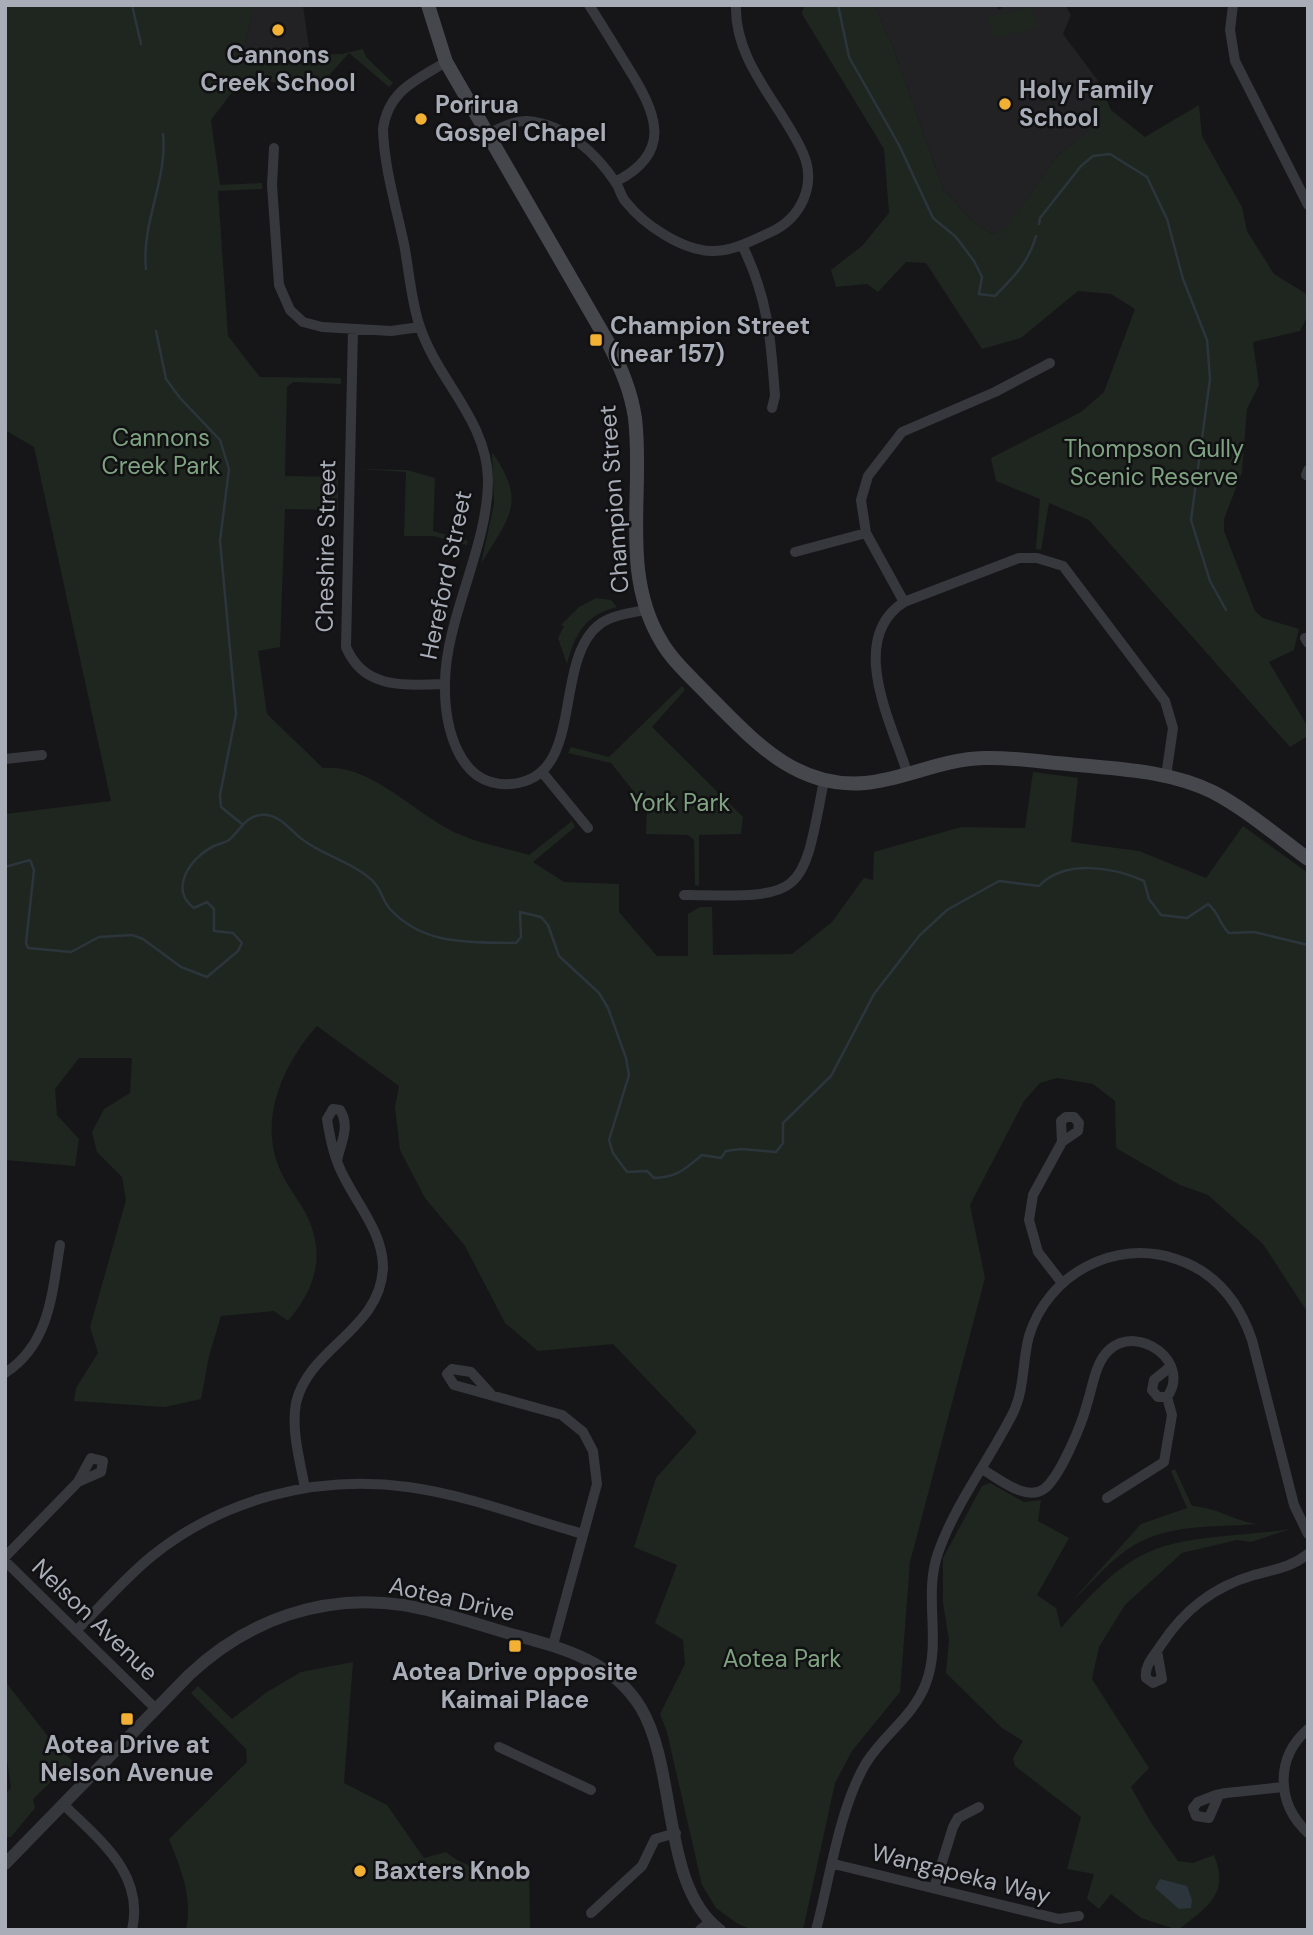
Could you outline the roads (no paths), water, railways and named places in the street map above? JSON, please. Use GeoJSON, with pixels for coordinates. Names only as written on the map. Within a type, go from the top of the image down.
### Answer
{"type":"FeatureCollection","features":[{"type":"Feature","properties":{"kind":"main road","name":"Champion Street"},"geometry":{"type":"LineString","coordinates":[[428,5],[446,62],[609,344],[628,385],[636,437],[637,570],[645,610],[659,640],[675,661],[756,744],[780,763],[824,780],[868,783],[933,764],[985,757],[1167,776],[1211,791],[1308,859]]}},
{"type":"Feature","properties":{"kind":"street"},"geometry":{"type":"LineString","coordinates":[[589,5],[649,101],[655,120],[649,157],[637,171],[615,182]]}},
{"type":"Feature","properties":{"kind":"street"},"geometry":{"type":"LineString","coordinates":[[487,134],[513,123],[527,121],[552,127],[576,138],[615,182],[625,202],[650,224],[685,246],[711,251],[742,245],[782,227],[797,215],[806,193],[808,174],[804,154],[743,47],[736,22],[736,5]]}},
{"type":"Feature","properties":{"kind":"street"},"geometry":{"type":"LineString","coordinates":[[1233,5],[1230,30],[1236,61],[1308,205]]}},
{"type":"Feature","properties":{"kind":"street","name":"Hereford Street"},"geometry":{"type":"LineString","coordinates":[[446,62],[397,94],[390,104],[383,129],[420,327],[479,434],[488,480],[484,512],[444,684],[454,747],[471,772],[484,780],[511,784],[529,780],[542,772]]}},
{"type":"Feature","properties":{"kind":"street"},"geometry":{"type":"LineString","coordinates":[[274,148],[272,185],[279,285],[283,299],[303,322],[353,330],[420,327]]}},
{"type":"Feature","properties":{"kind":"street"},"geometry":{"type":"LineString","coordinates":[[742,245],[765,301],[775,396],[772,408]]}},
{"type":"Feature","properties":{"kind":"street","name":"Cheshire Street"},"geometry":{"type":"LineString","coordinates":[[353,330],[346,647],[352,661],[361,671],[377,680],[396,685],[444,684]]}},
{"type":"Feature","properties":{"kind":"street"},"geometry":{"type":"LineString","coordinates":[[904,602],[866,533],[861,500],[868,476],[881,455],[902,432],[995,392],[1050,363]]}},
{"type":"Feature","properties":{"kind":"street"},"geometry":{"type":"LineString","coordinates":[[795,552],[866,533]]}},
{"type":"Feature","properties":{"kind":"street"},"geometry":{"type":"LineString","coordinates":[[907,772],[877,678],[876,642],[881,625],[892,610],[904,602],[1019,558],[1037,558],[1063,566],[1165,701],[1173,728],[1167,776]]}},
{"type":"Feature","properties":{"kind":"street"},"geometry":{"type":"LineString","coordinates":[[588,828],[542,772],[558,747],[577,663],[586,639],[600,624],[645,610]]}},
{"type":"Feature","properties":{"kind":"street"},"geometry":{"type":"LineString","coordinates":[[5,759],[42,755]]}},
{"type":"Feature","properties":{"kind":"street"},"geometry":{"type":"LineString","coordinates":[[684,895],[758,896],[778,892],[793,882],[808,861],[824,780]]}},
{"type":"Feature","properties":{"kind":"street"},"geometry":{"type":"LineString","coordinates":[[1062,1142],[1033,1195],[1029,1220],[1038,1252],[1062,1283]]}},
{"type":"Feature","properties":{"kind":"street"},"geometry":{"type":"LineString","coordinates":[[305,1488],[294,1419],[300,1392],[317,1365],[367,1314],[377,1295],[383,1266],[378,1240],[337,1161]]}},
{"type":"Feature","properties":{"kind":"street"},"geometry":{"type":"LineString","coordinates":[[5,1373],[22,1360],[43,1332],[60,1245]]}},
{"type":"Feature","properties":{"kind":"street"},"geometry":{"type":"LineString","coordinates":[[816,1930],[848,1805],[861,1773],[878,1746],[916,1705],[926,1685],[933,1653],[931,1598],[935,1563],[944,1539],[1018,1401],[1034,1322],[1062,1283],[1101,1259],[1134,1253],[1157,1254],[1193,1265],[1228,1294],[1246,1322],[1252,1340],[1294,1506],[1308,1534]]}},
{"type":"Feature","properties":{"kind":"street"},"geometry":{"type":"LineString","coordinates":[[982,1469],[1025,1493],[1039,1492],[1053,1479],[1079,1427],[1098,1366],[1106,1352],[1121,1343],[1141,1341],[1161,1352],[1170,1367],[1171,1386],[1167,1397],[1172,1415],[1162,1465],[1107,1498]]}},
{"type":"Feature","properties":{"kind":"street"},"geometry":{"type":"LineString","coordinates":[[1167,1397],[1154,1394],[1152,1383],[1157,1375],[1170,1367]]}},
{"type":"Feature","properties":{"kind":"street"},"geometry":{"type":"LineString","coordinates":[[491,1394],[562,1415],[575,1424],[588,1440],[597,1473],[553,1645]]}},
{"type":"Feature","properties":{"kind":"street"},"geometry":{"type":"LineString","coordinates":[[5,1559],[78,1482]]}},
{"type":"Feature","properties":{"kind":"street"},"geometry":{"type":"LineString","coordinates":[[76,1631],[133,1573],[178,1537],[239,1506],[305,1488],[351,1483],[410,1487],[583,1534]]}},
{"type":"Feature","properties":{"kind":"street"},"geometry":{"type":"LineString","coordinates":[[1157,1651],[1181,1617],[1201,1599],[1249,1576],[1290,1567],[1308,1554]]}},
{"type":"Feature","properties":{"kind":"street","name":"Nelson Avenue"},"geometry":{"type":"LineString","coordinates":[[5,1559],[156,1709]]}},
{"type":"Feature","properties":{"kind":"street","name":"Aotea Drive"},"geometry":{"type":"LineString","coordinates":[[7,1859],[156,1709],[221,1648],[279,1617],[317,1606],[366,1602],[406,1606],[553,1645],[588,1658],[606,1670],[636,1700],[653,1734],[685,1880],[710,1927]]}},
{"type":"Feature","properties":{"kind":"street"},"geometry":{"type":"LineString","coordinates":[[1308,1728],[1287,1758],[1283,1787],[1291,1813],[1308,1833]]}},
{"type":"Feature","properties":{"kind":"street"},"geometry":{"type":"LineString","coordinates":[[499,1747],[591,1790]]}},
{"type":"Feature","properties":{"kind":"street"},"geometry":{"type":"LineString","coordinates":[[1219,1795],[1283,1787]]}},
{"type":"Feature","properties":{"kind":"street"},"geometry":{"type":"LineString","coordinates":[[63,1804],[112,1852],[127,1874],[134,1897],[132,1930]]}},
{"type":"Feature","properties":{"kind":"street"},"geometry":{"type":"LineString","coordinates":[[934,1888],[958,1818],[979,1807]]}},
{"type":"Feature","properties":{"kind":"street"},"geometry":{"type":"LineString","coordinates":[[591,1913],[642,1866],[654,1839],[676,1833]]}},
{"type":"Feature","properties":{"kind":"street","name":"Wangapeka Way"},"geometry":{"type":"LineString","coordinates":[[834,1864],[1059,1919],[1079,1916]]}},
{"type":"Feature","properties":{"kind":"waterway"},"geometry":{"type":"LineString","coordinates":[[132,5],[141,44]]}},
{"type":"Feature","properties":{"kind":"waterway"},"geometry":{"type":"LineString","coordinates":[[838,5],[849,57],[899,145],[933,218],[956,237],[974,261],[982,277],[979,294],[995,296],[1002,289],[1025,262],[1036,236]]}},
{"type":"Feature","properties":{"kind":"waterway"},"geometry":{"type":"LineString","coordinates":[[146,269],[147,235],[162,168],[163,134]]}},
{"type":"Feature","properties":{"kind":"waterway"},"geometry":{"type":"LineString","coordinates":[[1039,224],[1040,218],[1081,166],[1093,156],[1110,154],[1147,177],[1167,219],[1183,279],[1207,340],[1210,379],[1191,520],[1210,581],[1226,610]]}},
{"type":"Feature","properties":{"kind":"waterway"},"geometry":{"type":"LineString","coordinates":[[156,331],[166,379],[180,398],[220,440],[229,469],[220,541],[236,714],[220,795],[221,807],[242,824]]}},
{"type":"Feature","properties":{"kind":"waterway"},"geometry":{"type":"LineString","coordinates":[[5,867],[30,860],[34,870],[26,943],[28,948],[71,952],[99,937],[132,935],[143,939],[181,967],[207,977],[238,951],[242,943],[233,933],[214,931],[214,909],[207,902],[194,908],[186,900],[183,883],[191,865],[205,851],[229,840],[249,819],[260,815],[273,816],[301,839],[360,871],[372,880],[391,910],[404,922],[433,936],[465,942],[516,943],[521,937],[520,912],[541,917],[548,925],[559,956],[599,993],[608,1008],[626,1058],[629,1075],[609,1140],[613,1153],[627,1172],[647,1171],[654,1178],[675,1174],[702,1155],[721,1158],[726,1151],[741,1149],[776,1152],[783,1143],[783,1123],[831,1076],[874,994],[919,936],[947,910],[999,881],[1039,886],[1062,872],[1104,869],[1144,881],[1149,899],[1161,915],[1187,918],[1208,904],[1229,933],[1254,932],[1308,945]]}},
{"type":"Feature","properties":{"kind":"place","name":"Cannons Creek School"},"geometry":{"type":"Point","coordinates":[278,30]}},
{"type":"Feature","properties":{"kind":"place","name":"Holy Family School"},"geometry":{"type":"Point","coordinates":[1005,104]}},
{"type":"Feature","properties":{"kind":"place","name":"Porirua Gospel Chapel"},"geometry":{"type":"Point","coordinates":[421,119]}},
{"type":"Feature","properties":{"kind":"place","name":"Champion Street (near 157)"},"geometry":{"type":"Point","coordinates":[596,340]}},
{"type":"Feature","properties":{"kind":"place","name":"Aotea Drive opposite Kaimai Place"},"geometry":{"type":"Point","coordinates":[515,1646]}},
{"type":"Feature","properties":{"kind":"place","name":"Aotea Drive at Nelson Avenue"},"geometry":{"type":"Point","coordinates":[127,1719]}},
{"type":"Feature","properties":{"kind":"place","name":"Baxters Knob"},"geometry":{"type":"Point","coordinates":[360,1871]}},
{"type":"Feature","properties":{"kind":"park label","name":"Cannons Creek Park"},"geometry":{"type":"Point","coordinates":[161,452]}},
{"type":"Feature","properties":{"kind":"park label","name":"Thompson Gully Scenic Reserve"},"geometry":{"type":"Point","coordinates":[1154,463]}},
{"type":"Feature","properties":{"kind":"park label","name":"York Park"},"geometry":{"type":"Point","coordinates":[680,803]}},
{"type":"Feature","properties":{"kind":"park label","name":"Aotea Park"},"geometry":{"type":"Point","coordinates":[782,1659]}}]}
